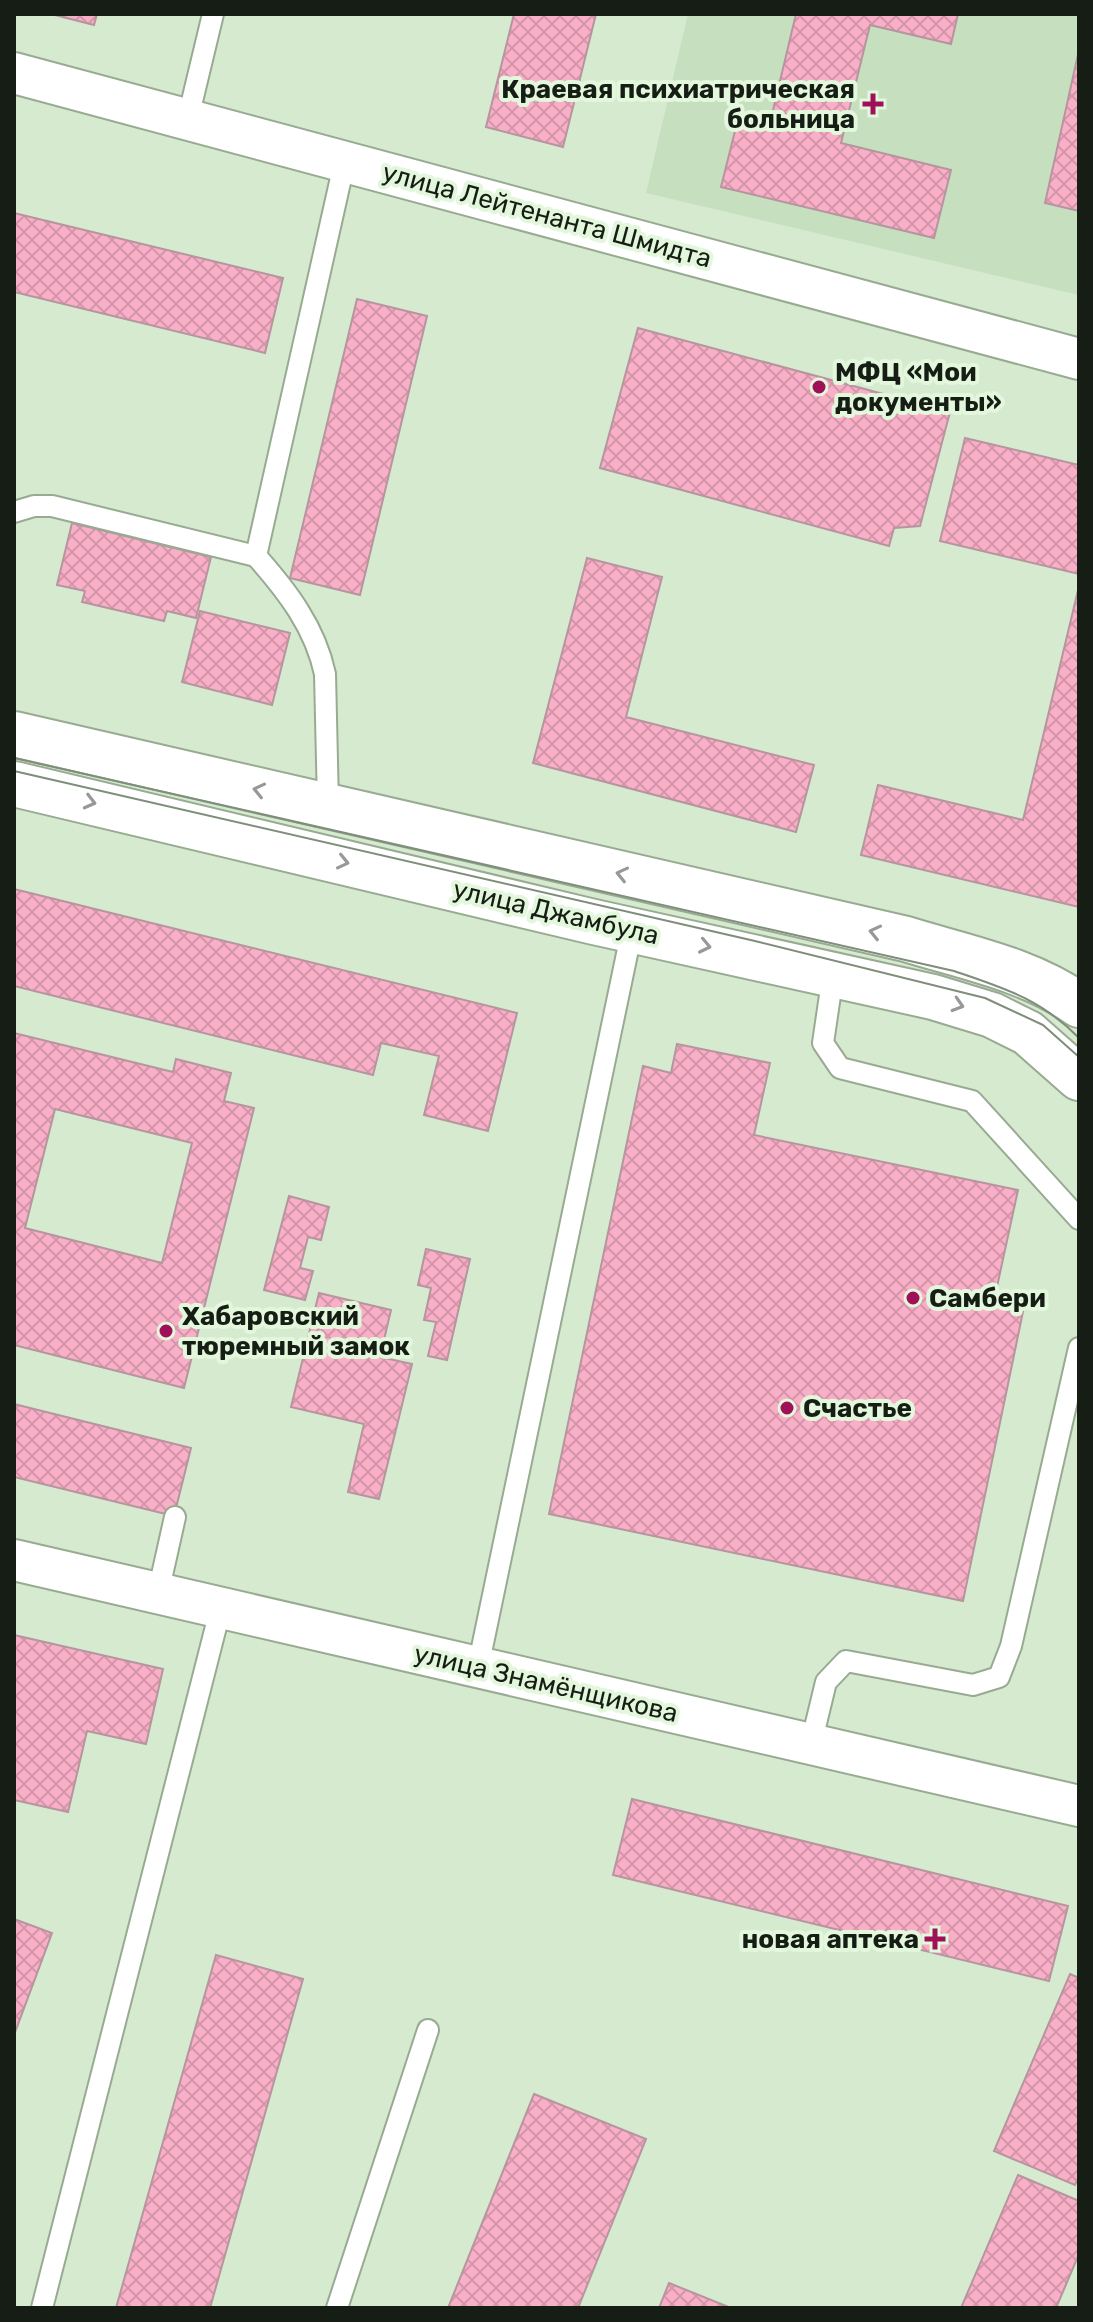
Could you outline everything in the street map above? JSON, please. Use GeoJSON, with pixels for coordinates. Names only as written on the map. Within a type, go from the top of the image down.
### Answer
{"type":"FeatureCollection","features":[{"type":"Feature","properties":{"kind":"street","name":"улица Лейтенанта Шмидта"},"geometry":{"type":"LineString","coordinates":[[14,73],[1079,359]]}},
{"type":"Feature","properties":{"kind":"street","name":"улица Джамбула"},"geometry":{"type":"LineString","coordinates":[[14,734],[906,939],[1056,988],[1079,1005]]}},
{"type":"Feature","properties":{"kind":"street","name":"улица Джамбула"},"geometry":{"type":"LineString","coordinates":[[14,784],[632,930],[933,997],[992,1015],[1028,1033],[1079,1078]]}},
{"type":"Feature","properties":{"kind":"street","name":"улица Знамёнщикова"},"geometry":{"type":"LineString","coordinates":[[14,1560],[1079,1806]]}},
{"type":"Feature","properties":{"kind":"lane"},"geometry":{"type":"LineString","coordinates":[[188,118],[213,14]]}},
{"type":"Feature","properties":{"kind":"lane"},"geometry":{"type":"LineString","coordinates":[[256,556],[345,160]]}},
{"type":"Feature","properties":{"kind":"lane"},"geometry":{"type":"LineString","coordinates":[[14,512],[34,506],[52,506],[256,556],[307,622],[321,655],[325,674],[328,805]]}},
{"type":"Feature","properties":{"kind":"lane"},"geometry":{"type":"LineString","coordinates":[[478,1667],[632,930]]}},
{"type":"Feature","properties":{"kind":"lane"},"geometry":{"type":"LineString","coordinates":[[833,975],[823,1043],[840,1068],[972,1101],[1079,1219]]}},
{"type":"Feature","properties":{"kind":"lane"},"geometry":{"type":"LineString","coordinates":[[811,1744],[826,1682],[846,1661],[973,1685],[999,1677],[1011,1646],[1079,1348]]}},
{"type":"Feature","properties":{"kind":"lane"},"geometry":{"type":"LineString","coordinates":[[158,1593],[175,1517]]}},
{"type":"Feature","properties":{"kind":"lane"},"geometry":{"type":"LineString","coordinates":[[42,2308],[221,1607]]}},
{"type":"Feature","properties":{"kind":"lane"},"geometry":{"type":"LineString","coordinates":[[337,2308],[428,2030]]}},
{"type":"Feature","properties":{"kind":"shaded area","name":"Краевая психиатрическая больница"},"geometry":{"type":"Polygon","coordinates":[[[688,14],[1079,14],[1079,295],[646,193],[688,14]]]}},
{"type":"Feature","properties":{"kind":"building"},"geometry":{"type":"Polygon","coordinates":[[[51,14],[97,14],[94,25],[51,14]]]}},
{"type":"Feature","properties":{"kind":"building"},"geometry":{"type":"Polygon","coordinates":[[[514,14],[596,14],[563,147],[486,127],[514,14]]]}},
{"type":"Feature","properties":{"kind":"building"},"geometry":{"type":"Polygon","coordinates":[[[796,14],[958,14],[951,44],[870,25],[841,143],[951,170],[934,238],[721,187],[738,119],[769,127],[796,14]]]}},
{"type":"Feature","properties":{"kind":"building"},"geometry":{"type":"Polygon","coordinates":[[[1079,50],[1079,211],[1045,203],[1079,50]]]}},
{"type":"Feature","properties":{"kind":"building"},"geometry":{"type":"Polygon","coordinates":[[[14,213],[283,278],[265,353],[14,292],[14,213]]]}},
{"type":"Feature","properties":{"kind":"building"},"geometry":{"type":"Polygon","coordinates":[[[357,299],[427,316],[360,595],[290,578],[357,299]]]}},
{"type":"Feature","properties":{"kind":"building"},"geometry":{"type":"Polygon","coordinates":[[[638,328],[950,412],[920,526],[894,528],[889,546],[600,468],[638,328]]]}},
{"type":"Feature","properties":{"kind":"building"},"geometry":{"type":"Polygon","coordinates":[[[965,438],[1079,465],[1079,574],[940,541],[965,438]]]}},
{"type":"Feature","properties":{"kind":"building"},"geometry":{"type":"Polygon","coordinates":[[[72,523],[211,557],[196,618],[167,611],[164,621],[82,602],[85,591],[57,585],[72,523]]]}},
{"type":"Feature","properties":{"kind":"building"},"geometry":{"type":"Polygon","coordinates":[[[587,558],[662,577],[626,717],[814,765],[796,832],[533,763],[587,558]]]}},
{"type":"Feature","properties":{"kind":"building"},"geometry":{"type":"Polygon","coordinates":[[[1079,586],[1079,907],[861,855],[878,785],[1023,820],[1079,586]]]}},
{"type":"Feature","properties":{"kind":"building"},"geometry":{"type":"Polygon","coordinates":[[[200,611],[290,633],[272,705],[182,682],[200,611]]]}},
{"type":"Feature","properties":{"kind":"building"},"geometry":{"type":"Polygon","coordinates":[[[14,889],[517,1013],[488,1131],[424,1115],[439,1056],[381,1043],[373,1075],[14,986],[14,889]]]}},
{"type":"Feature","properties":{"kind":"building"},"geometry":{"type":"Polygon","coordinates":[[[14,1033],[173,1072],[176,1059],[231,1073],[224,1101],[254,1108],[184,1388],[14,1345],[14,1033]],[[55,1109],[25,1228],[162,1263],[192,1143],[55,1109]]]}},
{"type":"Feature","properties":{"kind":"building","name":"Счастье"},"geometry":{"type":"Polygon","coordinates":[[[677,1044],[770,1063],[754,1135],[1018,1190],[995,1296],[1025,1302],[963,1601],[549,1514],[643,1066],[671,1073],[677,1044]]]}},
{"type":"Feature","properties":{"kind":"building"},"geometry":{"type":"Polygon","coordinates":[[[289,1196],[329,1207],[321,1240],[308,1237],[300,1268],[313,1271],[305,1300],[264,1290],[289,1196]]]}},
{"type":"Feature","properties":{"kind":"building"},"geometry":{"type":"Polygon","coordinates":[[[426,1249],[470,1259],[447,1360],[428,1356],[436,1322],[424,1320],[431,1288],[418,1285],[426,1249]]]}},
{"type":"Feature","properties":{"kind":"building"},"geometry":{"type":"Polygon","coordinates":[[[319,1293],[391,1310],[380,1357],[412,1364],[379,1499],[348,1492],[364,1424],[291,1407],[319,1293]]]}},
{"type":"Feature","properties":{"kind":"building"},"geometry":{"type":"Polygon","coordinates":[[[14,1404],[191,1448],[174,1516],[14,1477],[14,1404]]]}},
{"type":"Feature","properties":{"kind":"building"},"geometry":{"type":"Polygon","coordinates":[[[14,1635],[163,1669],[146,1744],[87,1731],[68,1812],[14,1800],[14,1635]]]}},
{"type":"Feature","properties":{"kind":"building"},"geometry":{"type":"Polygon","coordinates":[[[632,1799],[1068,1906],[1049,1981],[613,1875],[632,1799]]]}},
{"type":"Feature","properties":{"kind":"building"},"geometry":{"type":"Polygon","coordinates":[[[14,1919],[52,1933],[14,2035],[14,1919]]]}},
{"type":"Feature","properties":{"kind":"building"},"geometry":{"type":"Polygon","coordinates":[[[216,1955],[303,1979],[210,2308],[116,2308],[216,1955]]]}},
{"type":"Feature","properties":{"kind":"building"},"geometry":{"type":"Polygon","coordinates":[[[1070,1974],[1079,1978],[1079,2176],[1075,2185],[994,2151],[1070,1974]]]}},
{"type":"Feature","properties":{"kind":"building"},"geometry":{"type":"Polygon","coordinates":[[[534,2094],[646,2139],[578,2308],[448,2308],[534,2094]]]}},
{"type":"Feature","properties":{"kind":"building"},"geometry":{"type":"Polygon","coordinates":[[[1018,2175],[1079,2201],[1079,2254],[1056,2308],[961,2308],[1018,2175]]]}},
{"type":"Feature","properties":{"kind":"building"},"geometry":{"type":"Polygon","coordinates":[[[669,2283],[731,2308],[659,2308],[669,2283]]]}},
{"type":"Feature","properties":{"kind":"tram line"},"geometry":{"type":"LineString","coordinates":[[14,758],[954,971],[1006,989],[1036,1004],[1079,1038]]}},
{"type":"Feature","properties":{"kind":"tram line"},"geometry":{"type":"LineString","coordinates":[[14,771],[755,941],[985,998],[1043,1025],[1079,1057]]}},
{"type":"Feature","properties":{"kind":"place","name":"Краевая психиатрическая больница"},"geometry":{"type":"Point","coordinates":[873,104]}},
{"type":"Feature","properties":{"kind":"place","name":"МФЦ «Мои документы»"},"geometry":{"type":"Point","coordinates":[819,387]}},
{"type":"Feature","properties":{"kind":"place","name":"Самбери"},"geometry":{"type":"Point","coordinates":[913,1298]}},
{"type":"Feature","properties":{"kind":"place","name":"Хабаровский тюремный замок"},"geometry":{"type":"Point","coordinates":[166,1331]}},
{"type":"Feature","properties":{"kind":"place","name":"Счастье"},"geometry":{"type":"Point","coordinates":[787,1408]}},
{"type":"Feature","properties":{"kind":"place","name":"новая аптека"},"geometry":{"type":"Point","coordinates":[935,1939]}}]}
